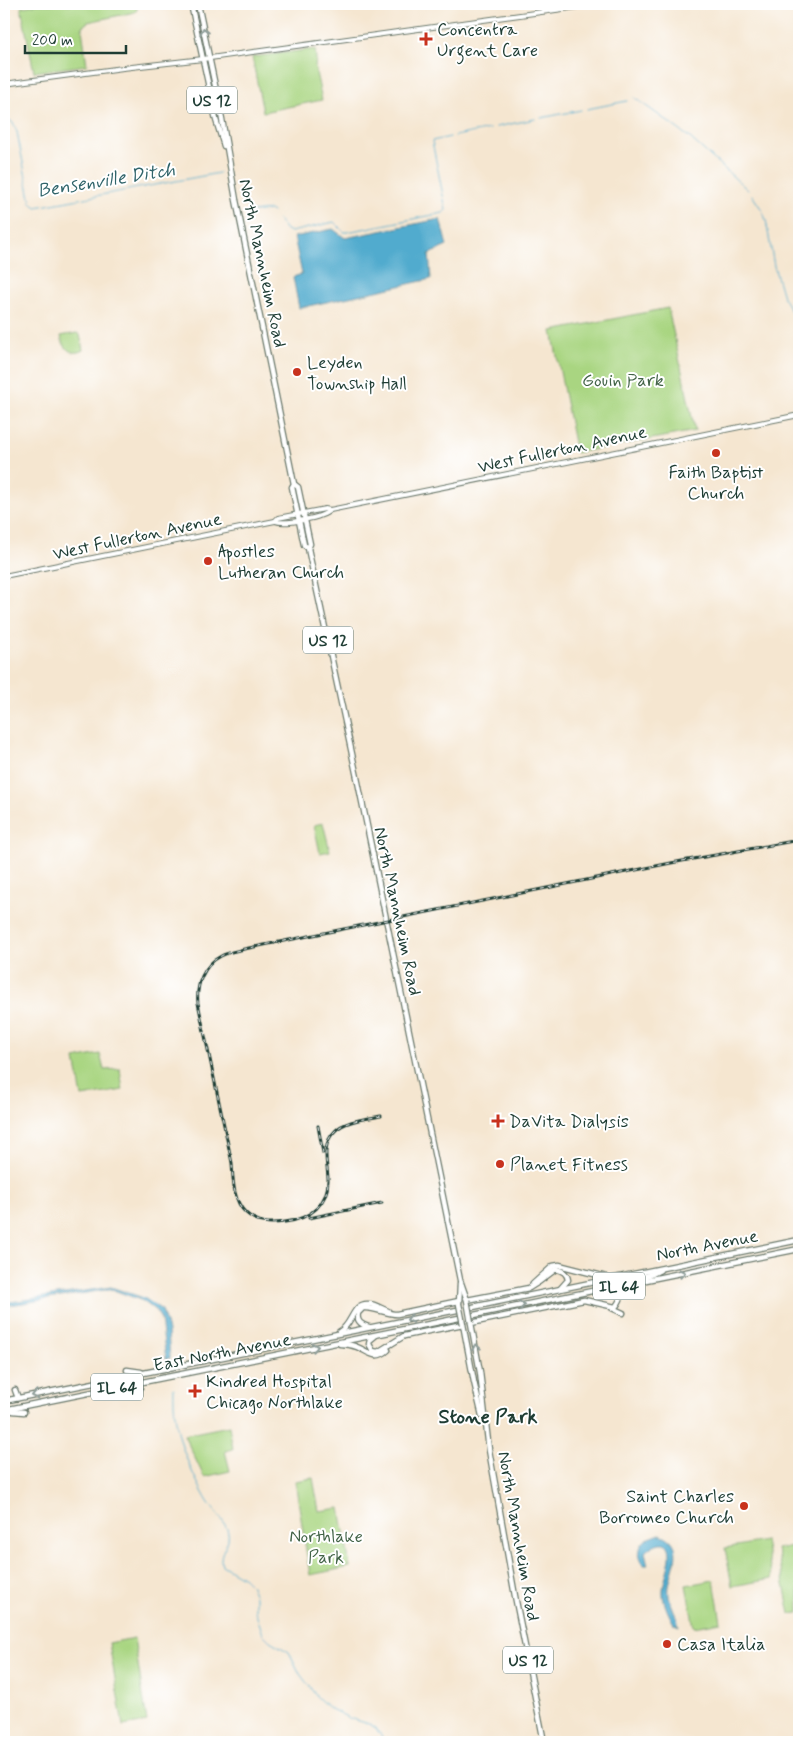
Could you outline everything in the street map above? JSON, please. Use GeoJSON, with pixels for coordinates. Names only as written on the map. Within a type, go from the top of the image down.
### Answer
{"type":"FeatureCollection","features":[{"type":"Feature","properties":{"kind":"main road","name":"North Mannheim Road"},"geometry":{"type":"LineString","coordinates":[[191,4],[216,120],[229,164]]}},
{"type":"Feature","properties":{"kind":"main road","name":"North Mannheim Road"},"geometry":{"type":"LineString","coordinates":[[198,4],[294,484],[292,487],[304,545],[308,548]]}},
{"type":"Feature","properties":{"kind":"main road","name":"North Mannheim Road"},"geometry":{"type":"LineString","coordinates":[[294,484],[298,487],[305,516],[310,544],[308,548],[460,1280],[472,1323],[480,1372],[485,1424],[515,1596],[544,1742]]}},
{"type":"Feature","properties":{"kind":"main road","name":"North Avenue"},"geometry":{"type":"LineString","coordinates":[[473,1306],[799,1240]]}},
{"type":"Feature","properties":{"kind":"main road","name":"North Avenue"},"geometry":{"type":"LineString","coordinates":[[474,1315],[799,1249]]}},
{"type":"Feature","properties":{"kind":"main road"},"geometry":{"type":"LineString","coordinates":[[529,1288],[553,1266],[559,1265],[612,1278]]}},
{"type":"Feature","properties":{"kind":"main road"},"geometry":{"type":"LineString","coordinates":[[588,1292],[611,1283],[650,1275],[663,1268]]}},
{"type":"Feature","properties":{"kind":"main road"},"geometry":{"type":"LineString","coordinates":[[467,1300],[529,1288],[556,1269],[563,1270],[568,1275],[568,1280],[560,1289]]}},
{"type":"Feature","properties":{"kind":"main road","name":"North Mannheim Road"},"geometry":{"type":"LineString","coordinates":[[460,1280],[459,1301],[474,1382],[485,1424]]}},
{"type":"Feature","properties":{"kind":"main road"},"geometry":{"type":"LineString","coordinates":[[608,1307],[617,1305],[624,1288],[630,1284]]}},
{"type":"Feature","properties":{"kind":"main road"},"geometry":{"type":"LineString","coordinates":[[606,1289],[615,1290],[620,1296]]}},
{"type":"Feature","properties":{"kind":"main road"},"geometry":{"type":"LineString","coordinates":[[472,1323],[584,1300],[594,1301],[623,1313]]}},
{"type":"Feature","properties":{"kind":"main road"},"geometry":{"type":"LineString","coordinates":[[370,1327],[360,1324],[357,1319],[358,1314],[363,1308],[391,1314],[459,1301]]}},
{"type":"Feature","properties":{"kind":"main road"},"geometry":{"type":"LineString","coordinates":[[336,1334],[348,1326],[356,1308],[363,1304],[372,1304],[391,1312],[404,1313]]}},
{"type":"Feature","properties":{"kind":"main road","name":"IL 64"},"geometry":{"type":"LineString","coordinates":[[370,1327],[457,1310]]}},
{"type":"Feature","properties":{"kind":"main road","name":"East North Avenue"},"geometry":{"type":"LineString","coordinates":[[4,1410],[459,1318]]}},
{"type":"Feature","properties":{"kind":"main road"},"geometry":{"type":"LineString","coordinates":[[376,1335],[370,1340],[370,1348],[375,1352],[381,1352],[399,1338],[464,1324]]}},
{"type":"Feature","properties":{"kind":"main road","name":"East North Avenue"},"geometry":{"type":"LineString","coordinates":[[4,1401],[370,1327]]}},
{"type":"Feature","properties":{"kind":"main road"},"geometry":{"type":"LineString","coordinates":[[334,1343],[356,1346],[379,1356],[384,1354],[399,1338]]}},
{"type":"Feature","properties":{"kind":"main road"},"geometry":{"type":"LineString","coordinates":[[127,1370],[147,1372]]}},
{"type":"Feature","properties":{"kind":"main road"},"geometry":{"type":"LineString","coordinates":[[122,1386],[140,1388]]}},
{"type":"Feature","properties":{"kind":"main road"},"geometry":{"type":"LineString","coordinates":[[15,1390],[18,1398]]}},
{"type":"Feature","properties":{"kind":"main road"},"geometry":{"type":"LineString","coordinates":[[4,1410],[24,1412]]}},
{"type":"Feature","properties":{"kind":"street"},"geometry":{"type":"LineString","coordinates":[[4,84],[203,59],[599,4]]}},
{"type":"Feature","properties":{"kind":"street","name":"West Fullerton Avenue"},"geometry":{"type":"LineString","coordinates":[[275,521],[281,523],[299,520],[325,509],[330,510],[799,415]]}},
{"type":"Feature","properties":{"kind":"street","name":"West Fullerton Avenue"},"geometry":{"type":"LineString","coordinates":[[4,576],[275,521],[278,518],[298,514],[305,516]]}},
{"type":"Feature","properties":{"kind":"green space"},"geometry":{"type":"Polygon","coordinates":[[[39,4],[137,4],[137,10],[88,22],[84,25],[82,29],[87,65],[34,72],[21,7],[39,4]]]}},
{"type":"Feature","properties":{"kind":"green space"},"geometry":{"type":"Polygon","coordinates":[[[315,49],[315,68],[322,100],[263,112],[252,57],[315,49]]]}},
{"type":"Feature","properties":{"kind":"green space","name":"Gouin Park"},"geometry":{"type":"Polygon","coordinates":[[[668,308],[695,431],[576,453],[552,331],[668,308]]]}},
{"type":"Feature","properties":{"kind":"green space"},"geometry":{"type":"Polygon","coordinates":[[[77,333],[80,335],[83,350],[71,352],[64,344],[61,336],[77,333]]]}},
{"type":"Feature","properties":{"kind":"green space"},"geometry":{"type":"Polygon","coordinates":[[[323,823],[330,851],[320,853],[314,825],[323,823]]]}},
{"type":"Feature","properties":{"kind":"green space"},"geometry":{"type":"Polygon","coordinates":[[[100,1054],[104,1070],[120,1069],[123,1090],[82,1097],[75,1059],[100,1054]]]}},
{"type":"Feature","properties":{"kind":"green space"},"geometry":{"type":"Polygon","coordinates":[[[229,1426],[233,1449],[225,1451],[230,1471],[204,1477],[184,1435],[229,1426]]]}},
{"type":"Feature","properties":{"kind":"green space","name":"Northlake Park"},"geometry":{"type":"Polygon","coordinates":[[[313,1478],[319,1511],[340,1508],[350,1567],[310,1575],[295,1481],[313,1478]]]}},
{"type":"Feature","properties":{"kind":"green space"},"geometry":{"type":"Polygon","coordinates":[[[765,1541],[772,1579],[732,1586],[725,1548],[765,1541]]]}},
{"type":"Feature","properties":{"kind":"green space"},"geometry":{"type":"Polygon","coordinates":[[[797,1545],[799,1559],[799,1613],[790,1614],[777,1549],[797,1545]]]}},
{"type":"Feature","properties":{"kind":"green space"},"geometry":{"type":"Polygon","coordinates":[[[714,1580],[721,1622],[694,1627],[686,1585],[714,1580]]]}},
{"type":"Feature","properties":{"kind":"green space"},"geometry":{"type":"Polygon","coordinates":[[[134,1638],[147,1722],[123,1726],[109,1643],[134,1638]]]}},
{"type":"Feature","properties":{"kind":"water"},"geometry":{"type":"Polygon","coordinates":[[[440,219],[447,246],[429,254],[431,279],[299,308],[293,277],[302,274],[294,237],[333,229],[345,238],[440,219]]]}},
{"type":"Feature","properties":{"kind":"water"},"geometry":{"type":"Polygon","coordinates":[[[111,1287],[144,1298],[162,1310],[168,1331],[170,1358],[166,1359],[161,1319],[156,1311],[143,1301],[111,1289],[4,1306],[4,1303],[111,1287]]]}},
{"type":"Feature","properties":{"kind":"water"},"geometry":{"type":"Polygon","coordinates":[[[660,1534],[669,1539],[674,1545],[676,1553],[670,1579],[669,1596],[679,1626],[674,1624],[670,1617],[663,1595],[670,1557],[668,1546],[662,1543],[658,1544],[645,1552],[648,1565],[644,1565],[640,1558],[642,1544],[647,1539],[660,1534]]]}},
{"type":"Feature","properties":{"kind":"waterway","name":"Bensenville Ditch"},"geometry":{"type":"LineString","coordinates":[[635,98],[689,137],[748,190]]}},
{"type":"Feature","properties":{"kind":"waterway","name":"Bensenville Ditch"},"geometry":{"type":"LineString","coordinates":[[587,109],[627,101]]}},
{"type":"Feature","properties":{"kind":"waterway","name":"Bensenville Ditch"},"geometry":{"type":"LineString","coordinates":[[541,118],[581,110]]}},
{"type":"Feature","properties":{"kind":"waterway","name":"Bensenville Ditch"},"geometry":{"type":"LineString","coordinates":[[4,115],[13,123],[17,132],[31,203],[36,207],[219,173]]}},
{"type":"Feature","properties":{"kind":"waterway","name":"Bensenville Ditch"},"geometry":{"type":"LineString","coordinates":[[496,127],[535,119]]}},
{"type":"Feature","properties":{"kind":"waterway","name":"Bensenville Ditch"},"geometry":{"type":"LineString","coordinates":[[455,136],[490,129]]}},
{"type":"Feature","properties":{"kind":"waterway","name":"Bensenville Ditch"},"geometry":{"type":"LineString","coordinates":[[278,219],[286,230],[291,232],[334,222],[344,232],[347,232],[443,213],[446,210],[432,141],[450,137]]}},
{"type":"Feature","properties":{"kind":"waterway","name":"Bensenville Ditch"},"geometry":{"type":"LineString","coordinates":[[752,195],[766,220],[774,266],[783,297],[799,325]]}},
{"type":"Feature","properties":{"kind":"waterway","name":"Bensenville Ditch"},"geometry":{"type":"LineString","coordinates":[[252,212],[270,210],[273,212]]}},
{"type":"Feature","properties":{"kind":"waterway"},"geometry":{"type":"LineString","coordinates":[[174,1388],[178,1433],[182,1447],[193,1474],[207,1500],[227,1529],[228,1539],[222,1555],[222,1565],[244,1578],[250,1584],[255,1596],[255,1611],[263,1634],[270,1641],[289,1652],[300,1674],[317,1697],[329,1708],[376,1728],[385,1742]]}},
{"type":"Feature","properties":{"kind":"railway"},"geometry":{"type":"LineString","coordinates":[[381,1116],[344,1124],[331,1136],[326,1148],[328,1178],[325,1195],[321,1203],[310,1214],[302,1218],[274,1223],[260,1221],[246,1213],[238,1203],[234,1190],[232,1163],[198,1003],[198,989],[205,970],[215,960],[224,955],[244,949],[671,863],[799,840]]}},
{"type":"Feature","properties":{"kind":"railway"},"geometry":{"type":"LineString","coordinates":[[318,1126],[323,1153]]}},
{"type":"Feature","properties":{"kind":"railway"},"geometry":{"type":"LineString","coordinates":[[309,1218],[382,1203]]}},
{"type":"Feature","properties":{"kind":"place","name":"Concentra Urgent Care"},"geometry":{"type":"Point","coordinates":[426,39]}},
{"type":"Feature","properties":{"kind":"place","name":"Leyden Township Hall"},"geometry":{"type":"Point","coordinates":[297,372]}},
{"type":"Feature","properties":{"kind":"place","name":"Faith Baptist Church"},"geometry":{"type":"Point","coordinates":[716,453]}},
{"type":"Feature","properties":{"kind":"place","name":"Apostles Lutheran Church"},"geometry":{"type":"Point","coordinates":[208,561]}},
{"type":"Feature","properties":{"kind":"place","name":"DaVita Dialysis"},"geometry":{"type":"Point","coordinates":[498,1121]}},
{"type":"Feature","properties":{"kind":"place","name":"Planet Fitness"},"geometry":{"type":"Point","coordinates":[500,1164]}},
{"type":"Feature","properties":{"kind":"place","name":"Kindred Hospital Chicago Northlake"},"geometry":{"type":"Point","coordinates":[195,1391]}},
{"type":"Feature","properties":{"kind":"place","name":"Saint Charles Borromeo Church"},"geometry":{"type":"Point","coordinates":[744,1506]}},
{"type":"Feature","properties":{"kind":"place","name":"Casa Italia"},"geometry":{"type":"Point","coordinates":[667,1644]}},
{"type":"Feature","properties":{"kind":"district","name":"Stone Park"},"geometry":{"type":"Point","coordinates":[488,1416]}}]}
